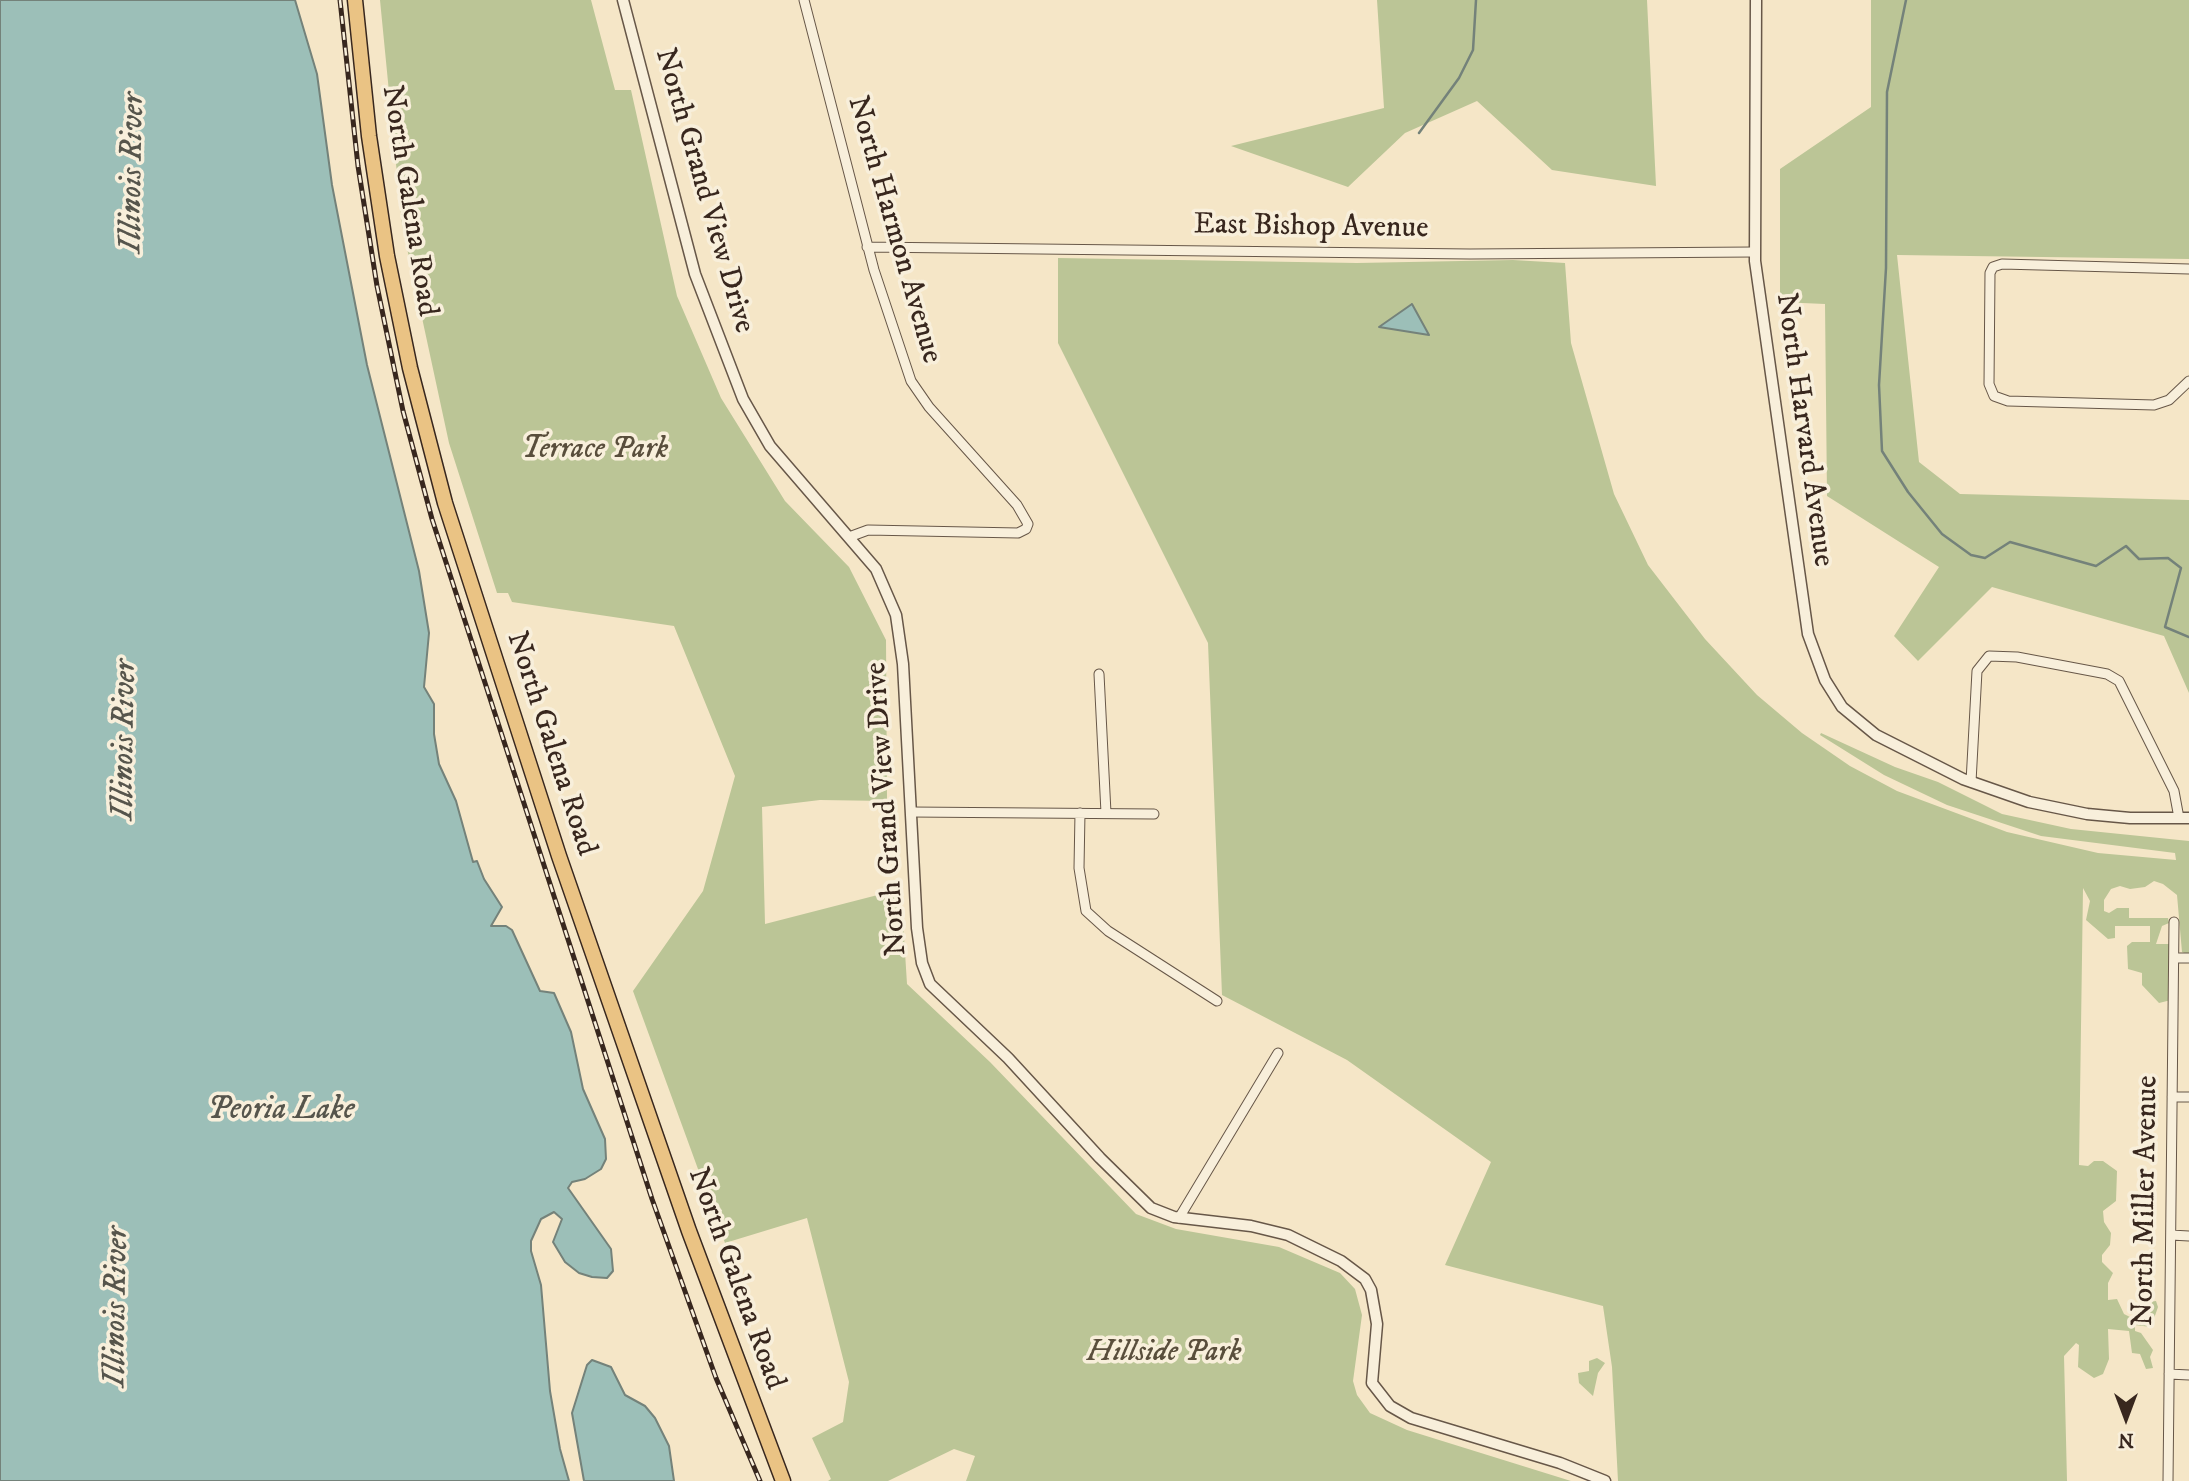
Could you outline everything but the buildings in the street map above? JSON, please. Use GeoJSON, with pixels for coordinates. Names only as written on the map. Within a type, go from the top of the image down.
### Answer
{"type":"FeatureCollection","features":[{"type":"Feature","properties":{"kind":"main road","name":"North Galena Road"},"geometry":{"type":"LineString","coordinates":[[355,0],[369,136],[387,256],[410,368],[445,503],[559,856],[693,1245],[783,1481]]}},
{"type":"Feature","properties":{"kind":"street","name":"North Grand View Drive"},"geometry":{"type":"LineString","coordinates":[[624,0],[692,262],[732,374],[765,440],[849,537],[883,582],[899,628],[919,937],[922,963],[930,984],[1008,1058],[1140,1198],[1158,1212],[1179,1218],[1251,1226],[1288,1235],[1341,1261],[1365,1279],[1371,1290],[1377,1324],[1372,1383],[1383,1401],[1400,1413],[1567,1465],[1605,1481]]}},
{"type":"Feature","properties":{"kind":"street","name":"North Harmon Avenue"},"geometry":{"type":"LineString","coordinates":[[804,0],[867,247],[916,390],[1014,501],[1025,518],[1027,527],[1018,533],[868,530],[849,537]]}},
{"type":"Feature","properties":{"kind":"street","name":"North Harvard Avenue"},"geometry":{"type":"LineString","coordinates":[[1756,0],[1754,252],[1804,608],[1814,658],[1839,703],[1863,725],[1920,760],[1972,782],[2040,805],[2087,814],[2130,818],[2184,818]]}},
{"type":"Feature","properties":{"kind":"street","name":"East Bishop Avenue"},"geometry":{"type":"LineString","coordinates":[[867,247],[1470,254],[1754,252]]}},
{"type":"Feature","properties":{"kind":"street"},"geometry":{"type":"LineString","coordinates":[[2189,269],[1995,266],[1990,273],[1989,384],[1996,397],[2008,401],[2154,405],[2169,400],[2189,381]]}},
{"type":"Feature","properties":{"kind":"street"},"geometry":{"type":"LineString","coordinates":[[1972,782],[1976,671],[1984,659],[1991,655],[2017,657],[2107,674],[2119,681],[2174,791],[2184,818]]}},
{"type":"Feature","properties":{"kind":"street"},"geometry":{"type":"LineString","coordinates":[[1099,674],[1106,813]]}},
{"type":"Feature","properties":{"kind":"street"},"geometry":{"type":"LineString","coordinates":[[911,812],[1154,814]]}},
{"type":"Feature","properties":{"kind":"street"},"geometry":{"type":"LineString","coordinates":[[1080,813],[1079,868],[1086,911],[1108,931],[1217,1001]]}},
{"type":"Feature","properties":{"kind":"street","name":"North Miller Avenue"},"geometry":{"type":"LineString","coordinates":[[2168,1481],[2174,922]]}},
{"type":"Feature","properties":{"kind":"street"},"geometry":{"type":"LineString","coordinates":[[2174,958],[2189,958]]}},
{"type":"Feature","properties":{"kind":"street"},"geometry":{"type":"LineString","coordinates":[[1179,1218],[1278,1053]]}},
{"type":"Feature","properties":{"kind":"street"},"geometry":{"type":"LineString","coordinates":[[2172,1097],[2189,1097]]}},
{"type":"Feature","properties":{"kind":"street"},"geometry":{"type":"LineString","coordinates":[[2171,1235],[2189,1236]]}},
{"type":"Feature","properties":{"kind":"street"},"geometry":{"type":"LineString","coordinates":[[2169,1374],[2189,1375]]}},
{"type":"Feature","properties":{"kind":"green space"},"geometry":{"type":"Polygon","coordinates":[[[380,0],[591,0],[615,90],[631,90],[677,296],[721,398],[785,501],[849,567],[886,640],[887,801],[820,800],[762,807],[765,924],[901,889],[907,984],[990,1062],[1136,1214],[1176,1229],[1279,1247],[1340,1273],[1355,1289],[1362,1315],[1353,1381],[1357,1395],[1370,1413],[1407,1430],[1571,1481],[966,1481],[975,1456],[954,1449],[888,1481],[828,1481],[831,1479],[812,1438],[843,1422],[849,1382],[807,1218],[725,1243],[633,991],[703,891],[735,776],[674,626],[512,602],[508,593],[497,593],[449,443],[402,225],[380,0]]]}},
{"type":"Feature","properties":{"kind":"green space"},"geometry":{"type":"Polygon","coordinates":[[[1377,0],[1647,0],[1656,186],[1552,170],[1477,101],[1405,133],[1348,187],[1231,146],[1384,108],[1377,0]]]}},
{"type":"Feature","properties":{"kind":"green space"},"geometry":{"type":"Polygon","coordinates":[[[1871,0],[2189,0],[2189,259],[1897,255],[1919,462],[1960,494],[2189,500],[2189,693],[2164,636],[1992,587],[1918,661],[1894,636],[1939,567],[1827,496],[1825,304],[1780,302],[1780,169],[1871,107],[1871,0]]]}},
{"type":"Feature","properties":{"kind":"green space"},"geometry":{"type":"Polygon","coordinates":[[[1058,258],[1357,263],[1513,260],[1565,263],[1571,343],[1614,494],[1648,565],[1705,639],[1757,695],[1802,733],[1850,766],[1897,791],[2007,832],[2098,853],[2176,860],[2175,853],[2041,836],[1947,805],[1884,775],[1820,735],[1821,733],[1895,767],[1938,782],[2002,814],[2071,829],[2189,841],[2189,955],[2182,952],[2177,895],[2163,884],[2154,881],[2145,887],[2130,889],[2120,886],[2111,889],[2104,900],[2104,911],[2109,913],[2117,908],[2129,908],[2129,918],[2168,918],[2169,923],[2162,926],[2156,944],[2170,944],[2171,1000],[2159,1003],[2142,985],[2142,973],[2128,969],[2127,946],[2132,942],[2150,942],[2150,926],[2115,926],[2115,938],[2108,939],[2086,920],[2090,901],[2083,888],[2079,1165],[2088,1166],[2094,1161],[2103,1161],[2117,1171],[2116,1201],[2103,1211],[2104,1222],[2111,1233],[2110,1245],[2102,1255],[2102,1262],[2113,1273],[2108,1283],[2108,1300],[2117,1299],[2124,1314],[2132,1318],[2138,1316],[2139,1303],[2156,1301],[2158,1307],[2151,1327],[2135,1325],[2135,1331],[2141,1333],[2153,1350],[2150,1357],[2153,1368],[2146,1369],[2140,1354],[2132,1353],[2129,1331],[2108,1329],[2109,1359],[2103,1374],[2094,1378],[2078,1367],[2079,1345],[2076,1343],[2064,1356],[2067,1481],[1618,1481],[1612,1367],[1603,1306],[1445,1265],[1491,1162],[1347,1060],[1222,995],[1208,643],[1058,343],[1058,258]]]}},
{"type":"Feature","properties":{"kind":"green space"},"geometry":{"type":"Polygon","coordinates":[[[1597,1358],[1605,1363],[1598,1373],[1593,1396],[1579,1383],[1578,1373],[1589,1371],[1589,1361],[1597,1358]]]}},
{"type":"Feature","properties":{"kind":"water","name":"Peoria Lake"},"geometry":{"type":"Polygon","coordinates":[[[0,0],[295,0],[317,74],[332,185],[367,365],[419,571],[429,633],[424,687],[434,704],[434,734],[439,764],[456,801],[473,862],[477,861],[484,879],[502,907],[491,926],[506,926],[512,930],[540,991],[554,993],[571,1032],[583,1089],[605,1139],[606,1159],[601,1169],[585,1179],[572,1182],[568,1188],[611,1249],[613,1271],[607,1278],[592,1277],[579,1273],[565,1262],[553,1242],[562,1219],[554,1212],[541,1219],[531,1241],[531,1251],[541,1285],[550,1391],[560,1449],[569,1481],[0,1481],[0,0]]]}},
{"type":"Feature","properties":{"kind":"water"},"geometry":{"type":"Polygon","coordinates":[[[1412,304],[1429,335],[1379,327],[1412,304]]]}},
{"type":"Feature","properties":{"kind":"water"},"geometry":{"type":"Polygon","coordinates":[[[592,1360],[611,1367],[625,1395],[645,1406],[655,1418],[669,1446],[674,1481],[584,1481],[572,1413],[587,1365],[592,1360]]]}},
{"type":"Feature","properties":{"kind":"waterway"},"geometry":{"type":"LineString","coordinates":[[1419,133],[1459,78],[1473,50],[1476,0]]}},
{"type":"Feature","properties":{"kind":"waterway"},"geometry":{"type":"LineString","coordinates":[[1906,0],[1887,92],[1886,268],[1879,385],[1882,451],[1908,492],[1942,534],[1971,555],[1985,558],[2010,542],[2096,566],[2126,546],[2139,559],[2168,558],[2181,568],[2165,627],[2189,637]]}},
{"type":"Feature","properties":{"kind":"railway"},"geometry":{"type":"LineString","coordinates":[[340,0],[358,166],[377,286],[403,411],[432,519],[652,1199],[716,1378],[760,1481]]}},
{"type":"Feature","properties":{"kind":"water label","name":"Illinois River"},"geometry":{"type":"Point","coordinates":[134,173]}},
{"type":"Feature","properties":{"kind":"water label","name":"Illinois River"},"geometry":{"type":"Point","coordinates":[126,740]}},
{"type":"Feature","properties":{"kind":"water label","name":"Illinois River"},"geometry":{"type":"Point","coordinates":[118,1307]}},
{"type":"Feature","properties":{"kind":"park label","name":"Terrace Park"},"geometry":{"type":"Point","coordinates":[595,451]}},
{"type":"Feature","properties":{"kind":"park label","name":"Hillside Park"},"geometry":{"type":"Point","coordinates":[1164,1354]}}]}
